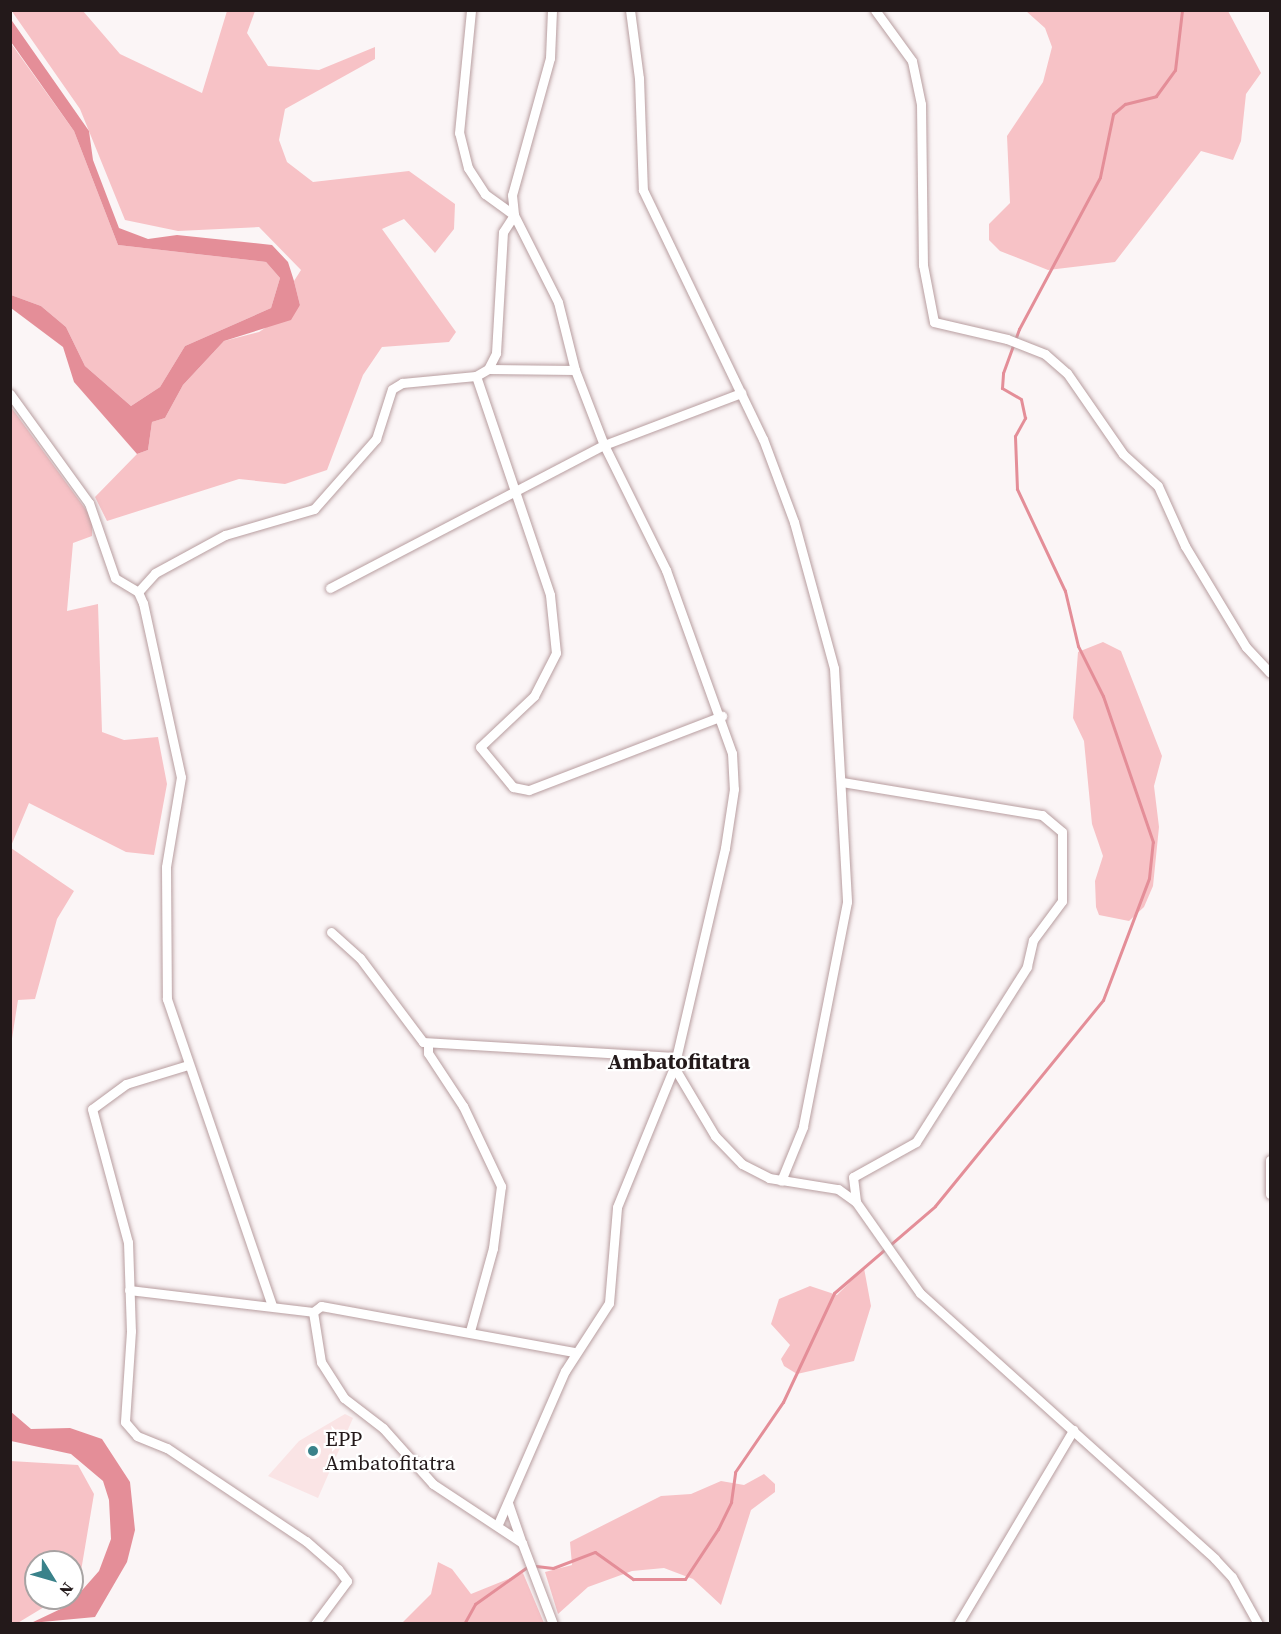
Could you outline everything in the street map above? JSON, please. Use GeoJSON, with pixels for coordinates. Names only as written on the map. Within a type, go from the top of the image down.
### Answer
{"type":"FeatureCollection","features":[{"type":"Feature","properties":{"kind":"street"},"geometry":{"type":"LineString","coordinates":[[471,10],[459,133],[468,168],[485,194],[514,215]]}},
{"type":"Feature","properties":{"kind":"street"},"geometry":{"type":"LineString","coordinates":[[498,1524],[508,1503],[513,1482],[574,1352],[609,1303],[617,1207],[674,1062],[719,881],[734,789],[722,716],[666,570],[604,445],[575,370],[558,302],[514,215],[512,195],[550,58],[552,10]]}},
{"type":"Feature","properties":{"kind":"street"},"geometry":{"type":"LineString","coordinates":[[630,10],[643,190],[741,393],[794,522],[818,601],[834,668],[843,782],[847,902],[803,1127],[782,1181]]}},
{"type":"Feature","properties":{"kind":"street"},"geometry":{"type":"LineString","coordinates":[[875,10],[912,61],[921,104],[923,265],[934,322],[1007,339],[1045,354],[1067,373],[1123,454],[1158,486],[1185,546],[1246,647],[1270,673]]}},
{"type":"Feature","properties":{"kind":"street"},"geometry":{"type":"LineString","coordinates":[[488,369],[496,353],[503,232],[514,215]]}},
{"type":"Feature","properties":{"kind":"street"},"geometry":{"type":"LineString","coordinates":[[138,592],[155,573],[225,535],[314,509],[376,439],[392,389],[402,382],[476,376],[488,369],[575,370]]}},
{"type":"Feature","properties":{"kind":"street"},"geometry":{"type":"LineString","coordinates":[[476,376],[550,595],[556,653],[534,696],[481,742],[513,787],[530,790],[722,716]]}},
{"type":"Feature","properties":{"kind":"street"},"geometry":{"type":"LineString","coordinates":[[330,588],[604,445],[741,393]]}},
{"type":"Feature","properties":{"kind":"street"},"geometry":{"type":"LineString","coordinates":[[10,394],[89,503],[115,578],[138,592],[160,669],[181,777],[166,867],[167,999],[188,1065],[204,1100],[272,1306]]}},
{"type":"Feature","properties":{"kind":"street"},"geometry":{"type":"LineString","coordinates":[[843,782],[1042,815],[1062,832],[1062,901],[1033,940],[1027,967],[916,1142],[853,1177],[856,1202]]}},
{"type":"Feature","properties":{"kind":"street"},"geometry":{"type":"LineString","coordinates":[[331,932],[360,958],[428,1043],[428,1053],[463,1107],[501,1186],[494,1248],[470,1331]]}},
{"type":"Feature","properties":{"kind":"street"},"geometry":{"type":"LineString","coordinates":[[428,1043],[674,1062]]}},
{"type":"Feature","properties":{"kind":"street"},"geometry":{"type":"LineString","coordinates":[[674,1062],[715,1136],[742,1164],[782,1181],[838,1189],[856,1202],[881,1244],[920,1293],[1215,1559],[1232,1577],[1258,1623]]}},
{"type":"Feature","properties":{"kind":"street"},"geometry":{"type":"LineString","coordinates":[[188,1065],[126,1084],[92,1109],[128,1242],[125,1422],[137,1436],[166,1448],[205,1473],[338,1569],[347,1581],[315,1623]]}},
{"type":"Feature","properties":{"kind":"street"},"geometry":{"type":"LineString","coordinates":[[1270,1160],[1270,1194]]}},
{"type":"Feature","properties":{"kind":"street"},"geometry":{"type":"LineString","coordinates":[[129,1290],[313,1312],[321,1306],[470,1331],[574,1352]]}},
{"type":"Feature","properties":{"kind":"street"},"geometry":{"type":"LineString","coordinates":[[313,1312],[321,1362],[344,1398],[383,1428],[434,1484],[498,1524],[522,1543]]}},
{"type":"Feature","properties":{"kind":"street"},"geometry":{"type":"LineString","coordinates":[[958,1623],[1073,1430]]}},
{"type":"Feature","properties":{"kind":"street"},"geometry":{"type":"LineString","coordinates":[[508,1503],[553,1623]]}},
{"type":"Feature","properties":{"kind":"shaded area"},"geometry":{"type":"Polygon","coordinates":[[[11,10],[83,11],[120,54],[202,93],[227,11],[255,11],[247,33],[268,66],[319,70],[375,47],[375,59],[285,109],[279,140],[287,162],[313,182],[409,171],[455,204],[454,229],[435,253],[404,219],[382,229],[456,332],[449,342],[382,347],[363,375],[327,470],[285,484],[239,479],[107,521],[95,497],[137,454],[148,450],[152,422],[165,418],[183,385],[224,341],[259,332],[300,305],[294,281],[301,270],[259,227],[178,231],[125,220],[80,109],[11,10]]]}},
{"type":"Feature","properties":{"kind":"shaded area"},"geometry":{"type":"Polygon","coordinates":[[[1026,11],[1228,11],[1261,73],[1246,94],[1241,141],[1233,160],[1201,151],[1115,262],[1048,270],[1000,251],[989,240],[989,224],[1010,203],[1007,136],[1043,82],[1052,47],[1045,28],[1026,11]]]}},
{"type":"Feature","properties":{"kind":"shaded area"},"geometry":{"type":"Polygon","coordinates":[[[10,18],[89,131],[93,160],[119,228],[148,239],[177,235],[272,245],[288,262],[294,281],[300,305],[291,320],[224,341],[183,385],[165,418],[152,422],[148,450],[137,454],[74,382],[63,347],[11,308],[11,295],[41,306],[66,327],[85,366],[131,406],[160,387],[185,346],[271,308],[280,278],[266,262],[118,245],[74,131],[11,42],[10,18]]]}},
{"type":"Feature","properties":{"kind":"shaded area"},"geometry":{"type":"Polygon","coordinates":[[[10,42],[74,131],[118,245],[266,262],[280,278],[271,308],[185,346],[160,387],[131,406],[85,366],[66,327],[41,306],[11,295],[10,42]]]}},
{"type":"Feature","properties":{"kind":"shaded area"},"geometry":{"type":"Polygon","coordinates":[[[11,407],[92,518],[92,536],[73,543],[67,611],[98,604],[102,732],[124,740],[158,737],[167,784],[154,855],[126,852],[29,803],[11,846],[11,407]]]}},
{"type":"Feature","properties":{"kind":"shaded area"},"geometry":{"type":"Polygon","coordinates":[[[1103,642],[1121,651],[1162,756],[1154,786],[1159,827],[1153,886],[1144,907],[1129,921],[1099,915],[1096,907],[1095,881],[1103,856],[1092,824],[1084,741],[1073,718],[1078,652],[1103,642]]]}},
{"type":"Feature","properties":{"kind":"shaded area"},"geometry":{"type":"Polygon","coordinates":[[[11,848],[74,891],[57,919],[35,999],[18,1000],[11,1045],[11,848]]]}},
{"type":"Feature","properties":{"kind":"shaded area"},"geometry":{"type":"Polygon","coordinates":[[[864,1268],[871,1306],[854,1361],[797,1374],[784,1366],[781,1359],[790,1345],[771,1324],[779,1299],[810,1286],[837,1295],[864,1268]]]}},
{"type":"Feature","properties":{"kind":"shaded area"},"geometry":{"type":"Polygon","coordinates":[[[10,1411],[31,1429],[70,1428],[102,1439],[130,1482],[135,1530],[127,1562],[95,1617],[31,1623],[58,1610],[84,1610],[84,1588],[99,1571],[111,1539],[109,1500],[103,1481],[71,1454],[11,1441],[10,1411]]]}},
{"type":"Feature","properties":{"kind":"shaded area","name":"EPP Ambatofitatra"},"geometry":{"type":"Polygon","coordinates":[[[345,1414],[353,1418],[318,1498],[268,1476],[299,1441],[345,1414]]]}},
{"type":"Feature","properties":{"kind":"shaded area"},"geometry":{"type":"Polygon","coordinates":[[[10,1461],[78,1465],[94,1494],[84,1553],[84,1550],[24,1550],[24,1610],[39,1610],[16,1624],[10,1623],[10,1461]]]}},
{"type":"Feature","properties":{"kind":"shaded area"},"geometry":{"type":"Polygon","coordinates":[[[764,1474],[775,1484],[775,1492],[751,1510],[721,1605],[693,1579],[664,1568],[632,1571],[588,1587],[558,1614],[545,1572],[572,1565],[570,1542],[661,1496],[691,1494],[721,1481],[744,1485],[764,1474]]]}},
{"type":"Feature","properties":{"kind":"shaded area"},"geometry":{"type":"Polygon","coordinates":[[[438,1562],[452,1569],[471,1594],[523,1573],[544,1623],[402,1623],[431,1594],[438,1562]]]}},
{"type":"Feature","properties":{"kind":"waterway"},"geometry":{"type":"LineString","coordinates":[[536,1566],[553,1568],[595,1552],[633,1579],[685,1579],[718,1529],[731,1502],[735,1472],[783,1402],[834,1293],[935,1206],[1103,1000],[1149,878],[1153,842],[1103,696],[1078,646],[1065,591],[1017,489],[1015,436],[1025,418],[1021,399],[1002,388],[1003,373],[1019,329],[1100,177],[1113,114],[1125,104],[1156,96],[1175,70],[1182,10]]}},
{"type":"Feature","properties":{"kind":"waterway"},"geometry":{"type":"LineString","coordinates":[[464,1624],[475,1604],[527,1567]]}},
{"type":"Feature","properties":{"kind":"place","name":"EPP Ambatofitatra"},"geometry":{"type":"Point","coordinates":[313,1451]}},
{"type":"Feature","properties":{"kind":"district","name":"Ambatofitatra"},"geometry":{"type":"Point","coordinates":[679,1062]}}]}
